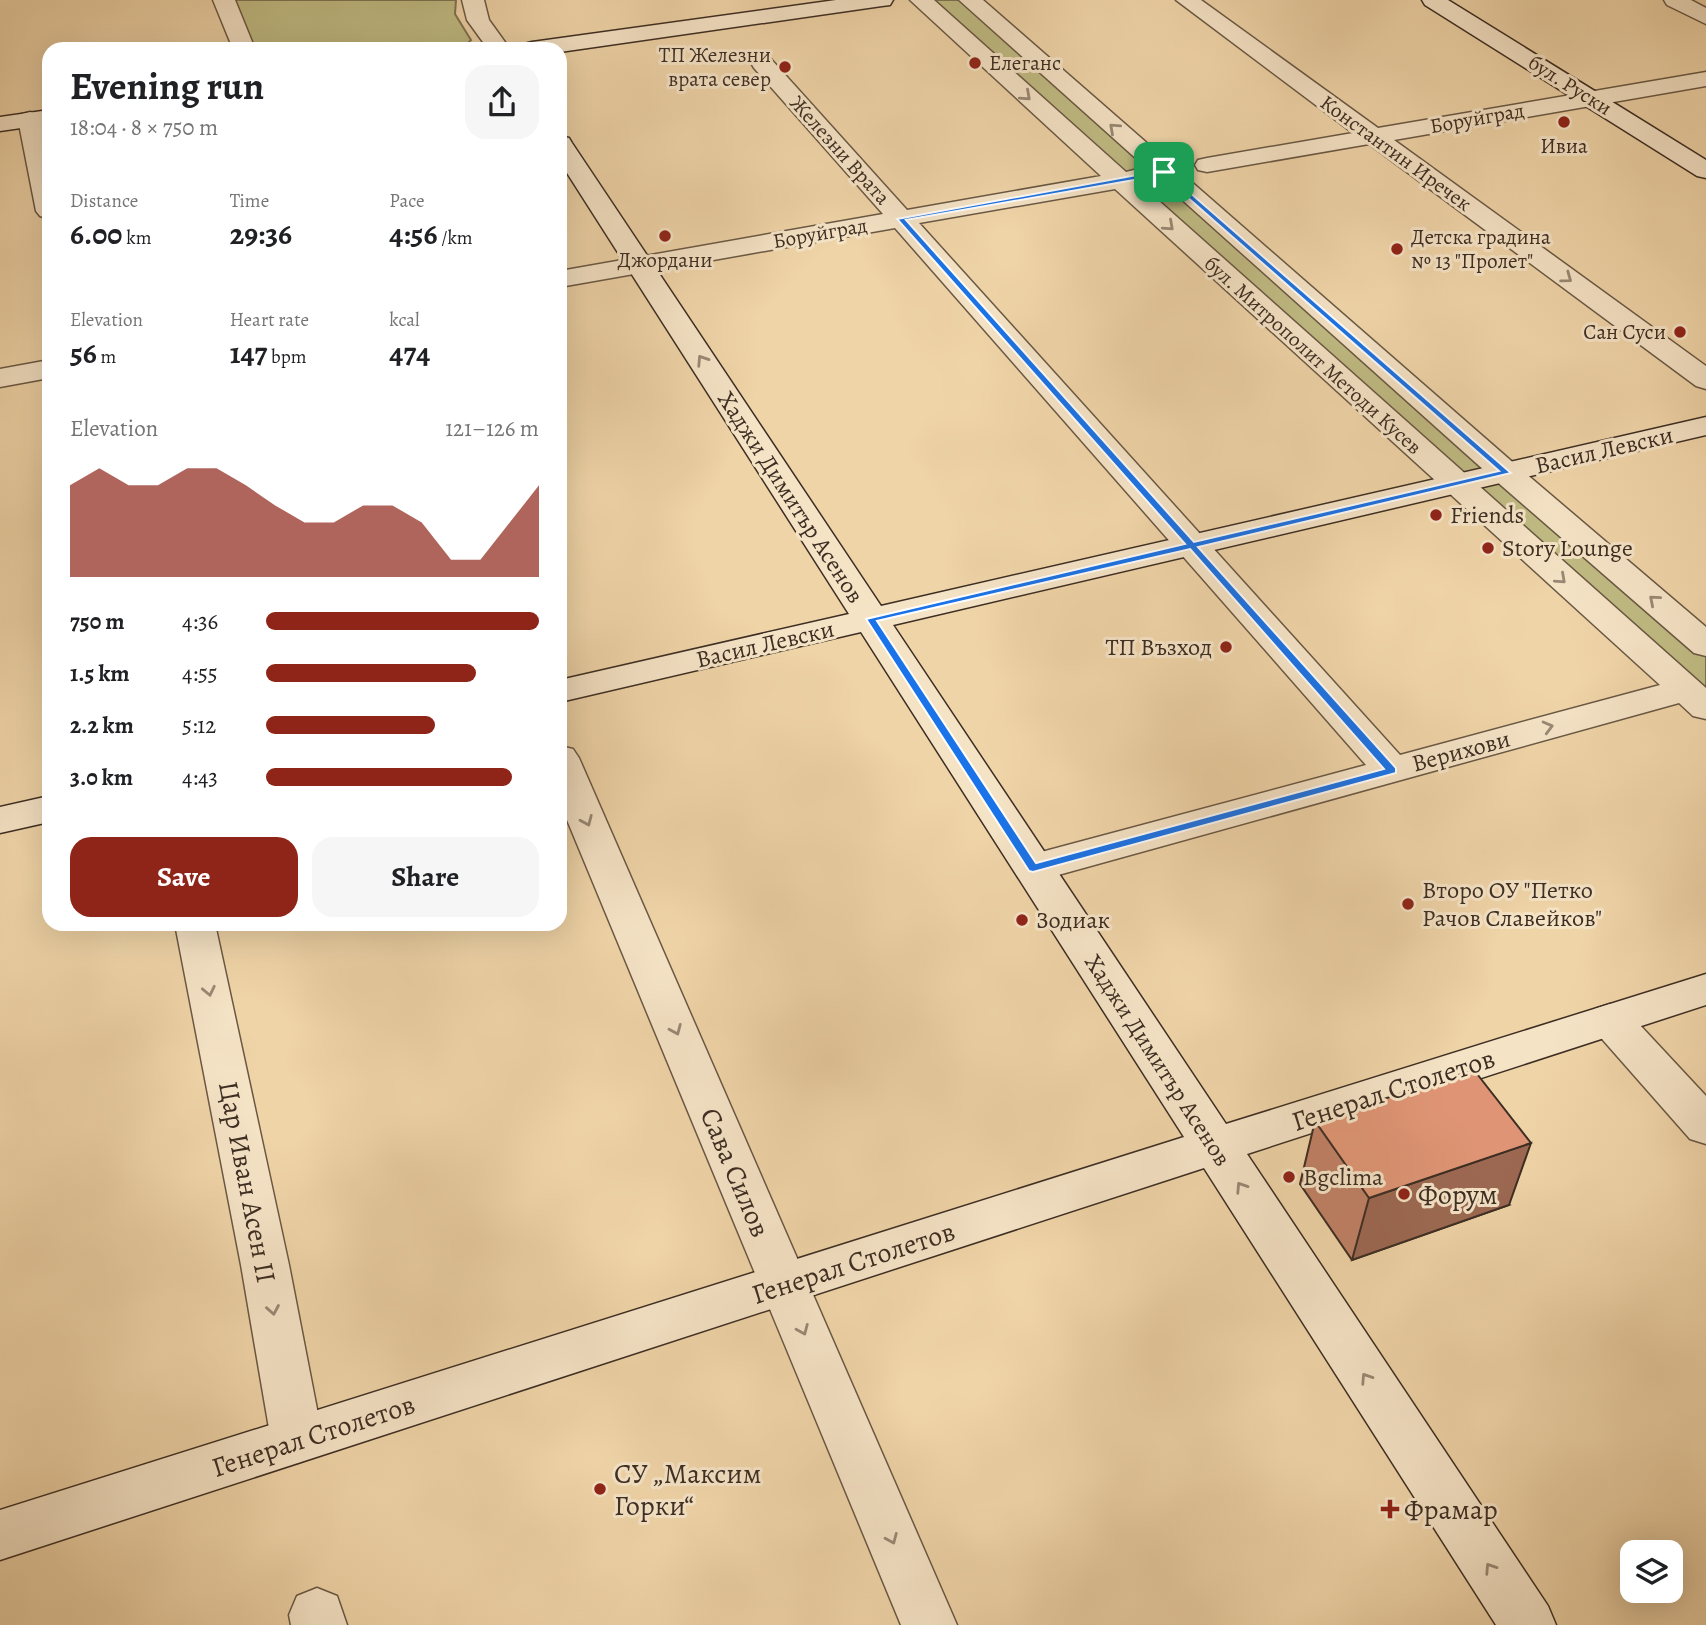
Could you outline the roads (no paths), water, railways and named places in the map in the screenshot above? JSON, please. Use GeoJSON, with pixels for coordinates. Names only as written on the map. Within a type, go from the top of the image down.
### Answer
{"type":"FeatureCollection","features":[{"type":"Feature","properties":{"kind":"street"},"geometry":{"type":"LineString","coordinates":[[225,0],[241,42]]}},
{"type":"Feature","properties":{"kind":"street"},"geometry":{"type":"LineString","coordinates":[[473,0],[473,10],[477,18],[494,42]]}},
{"type":"Feature","properties":{"kind":"street"},"geometry":{"type":"LineString","coordinates":[[567,44],[882,0]]}},
{"type":"Feature","properties":{"kind":"street","name":"бул. Митрополит Методи Кусев"},"geometry":{"type":"LineString","coordinates":[[921,0],[1118,181],[1696,699]]}},
{"type":"Feature","properties":{"kind":"street","name":"бул. Митрополит Методи Кусев"},"geometry":{"type":"LineString","coordinates":[[970,0],[1506,473],[1706,645]]}},
{"type":"Feature","properties":{"kind":"street","name":"Константин Иречек"},"geometry":{"type":"LineString","coordinates":[[1187,0],[1706,380]]}},
{"type":"Feature","properties":{"kind":"street","name":"бул. Руски"},"geometry":{"type":"LineString","coordinates":[[1433,0],[1706,171]]}},
{"type":"Feature","properties":{"kind":"street"},"geometry":{"type":"LineString","coordinates":[[1675,0],[1706,17]]}},
{"type":"Feature","properties":{"kind":"street","name":"Железни Врата"},"geometry":{"type":"LineString","coordinates":[[762,63],[1392,770]]}},
{"type":"Feature","properties":{"kind":"street","name":"Боруйград"},"geometry":{"type":"LineString","coordinates":[[1207,165],[1706,79]]}},
{"type":"Feature","properties":{"kind":"street"},"geometry":{"type":"LineString","coordinates":[[0,124],[40,118],[42,139]]}},
{"type":"Feature","properties":{"kind":"street","name":"Хаджи Димитър Асенов"},"geometry":{"type":"LineString","coordinates":[[567,154],[1528,1625]]}},
{"type":"Feature","properties":{"kind":"street","name":"Боруйград"},"geometry":{"type":"LineString","coordinates":[[567,278],[1164,172]]}},
{"type":"Feature","properties":{"kind":"street"},"geometry":{"type":"LineString","coordinates":[[0,377],[42,370]]}},
{"type":"Feature","properties":{"kind":"street","name":"Васил Левски"},"geometry":{"type":"LineString","coordinates":[[567,689],[1706,426]]}},
{"type":"Feature","properties":{"kind":"street","name":"Верихови"},"geometry":{"type":"LineString","coordinates":[[1033,868],[1392,770],[1696,699]]}},
{"type":"Feature","properties":{"kind":"street","name":"Сава Силов"},"geometry":{"type":"LineString","coordinates":[[567,774],[929,1625]]}},
{"type":"Feature","properties":{"kind":"street"},"geometry":{"type":"LineString","coordinates":[[0,820],[42,811]]}},
{"type":"Feature","properties":{"kind":"street","name":"Цар Иван Асен II"},"geometry":{"type":"LineString","coordinates":[[196,931],[265,1265],[297,1440]]}},
{"type":"Feature","properties":{"kind":"street","name":"Генерал Столетов"},"geometry":{"type":"LineString","coordinates":[[0,1535],[1706,989]]}},
{"type":"Feature","properties":{"kind":"street"},"geometry":{"type":"LineString","coordinates":[[1610,1020],[1706,1126]]}},
{"type":"Feature","properties":{"kind":"place","name":"Елеганс"},"geometry":{"type":"Point","coordinates":[975,63]}},
{"type":"Feature","properties":{"kind":"place","name":"ТП Железни врата север"},"geometry":{"type":"Point","coordinates":[785,67]}},
{"type":"Feature","properties":{"kind":"place","name":"Ивиа"},"geometry":{"type":"Point","coordinates":[1564,122]}},
{"type":"Feature","properties":{"kind":"place","name":"Джордани"},"geometry":{"type":"Point","coordinates":[665,236]}},
{"type":"Feature","properties":{"kind":"place","name":"Детска градина № 13 \"Пролет\""},"geometry":{"type":"Point","coordinates":[1397,249]}},
{"type":"Feature","properties":{"kind":"place","name":"Сан Суси"},"geometry":{"type":"Point","coordinates":[1680,332]}},
{"type":"Feature","properties":{"kind":"place","name":"Friends"},"geometry":{"type":"Point","coordinates":[1436,515]}},
{"type":"Feature","properties":{"kind":"place","name":"Story Lounge"},"geometry":{"type":"Point","coordinates":[1488,548]}},
{"type":"Feature","properties":{"kind":"place","name":"ТП Възход"},"geometry":{"type":"Point","coordinates":[1226,647]}},
{"type":"Feature","properties":{"kind":"place","name":"Второ ОУ \"Петко Рачов Славейков\""},"geometry":{"type":"Point","coordinates":[1408,904]}},
{"type":"Feature","properties":{"kind":"place","name":"Зодиак"},"geometry":{"type":"Point","coordinates":[1022,920]}},
{"type":"Feature","properties":{"kind":"place","name":"Bgclima"},"geometry":{"type":"Point","coordinates":[1289,1177]}},
{"type":"Feature","properties":{"kind":"place","name":"Форум"},"geometry":{"type":"Point","coordinates":[1404,1194]}},
{"type":"Feature","properties":{"kind":"place","name":"СУ „Максим Горки“"},"geometry":{"type":"Point","coordinates":[600,1489]}},
{"type":"Feature","properties":{"kind":"place","name":"Фрамар"},"geometry":{"type":"Point","coordinates":[1390,1509]}}]}
